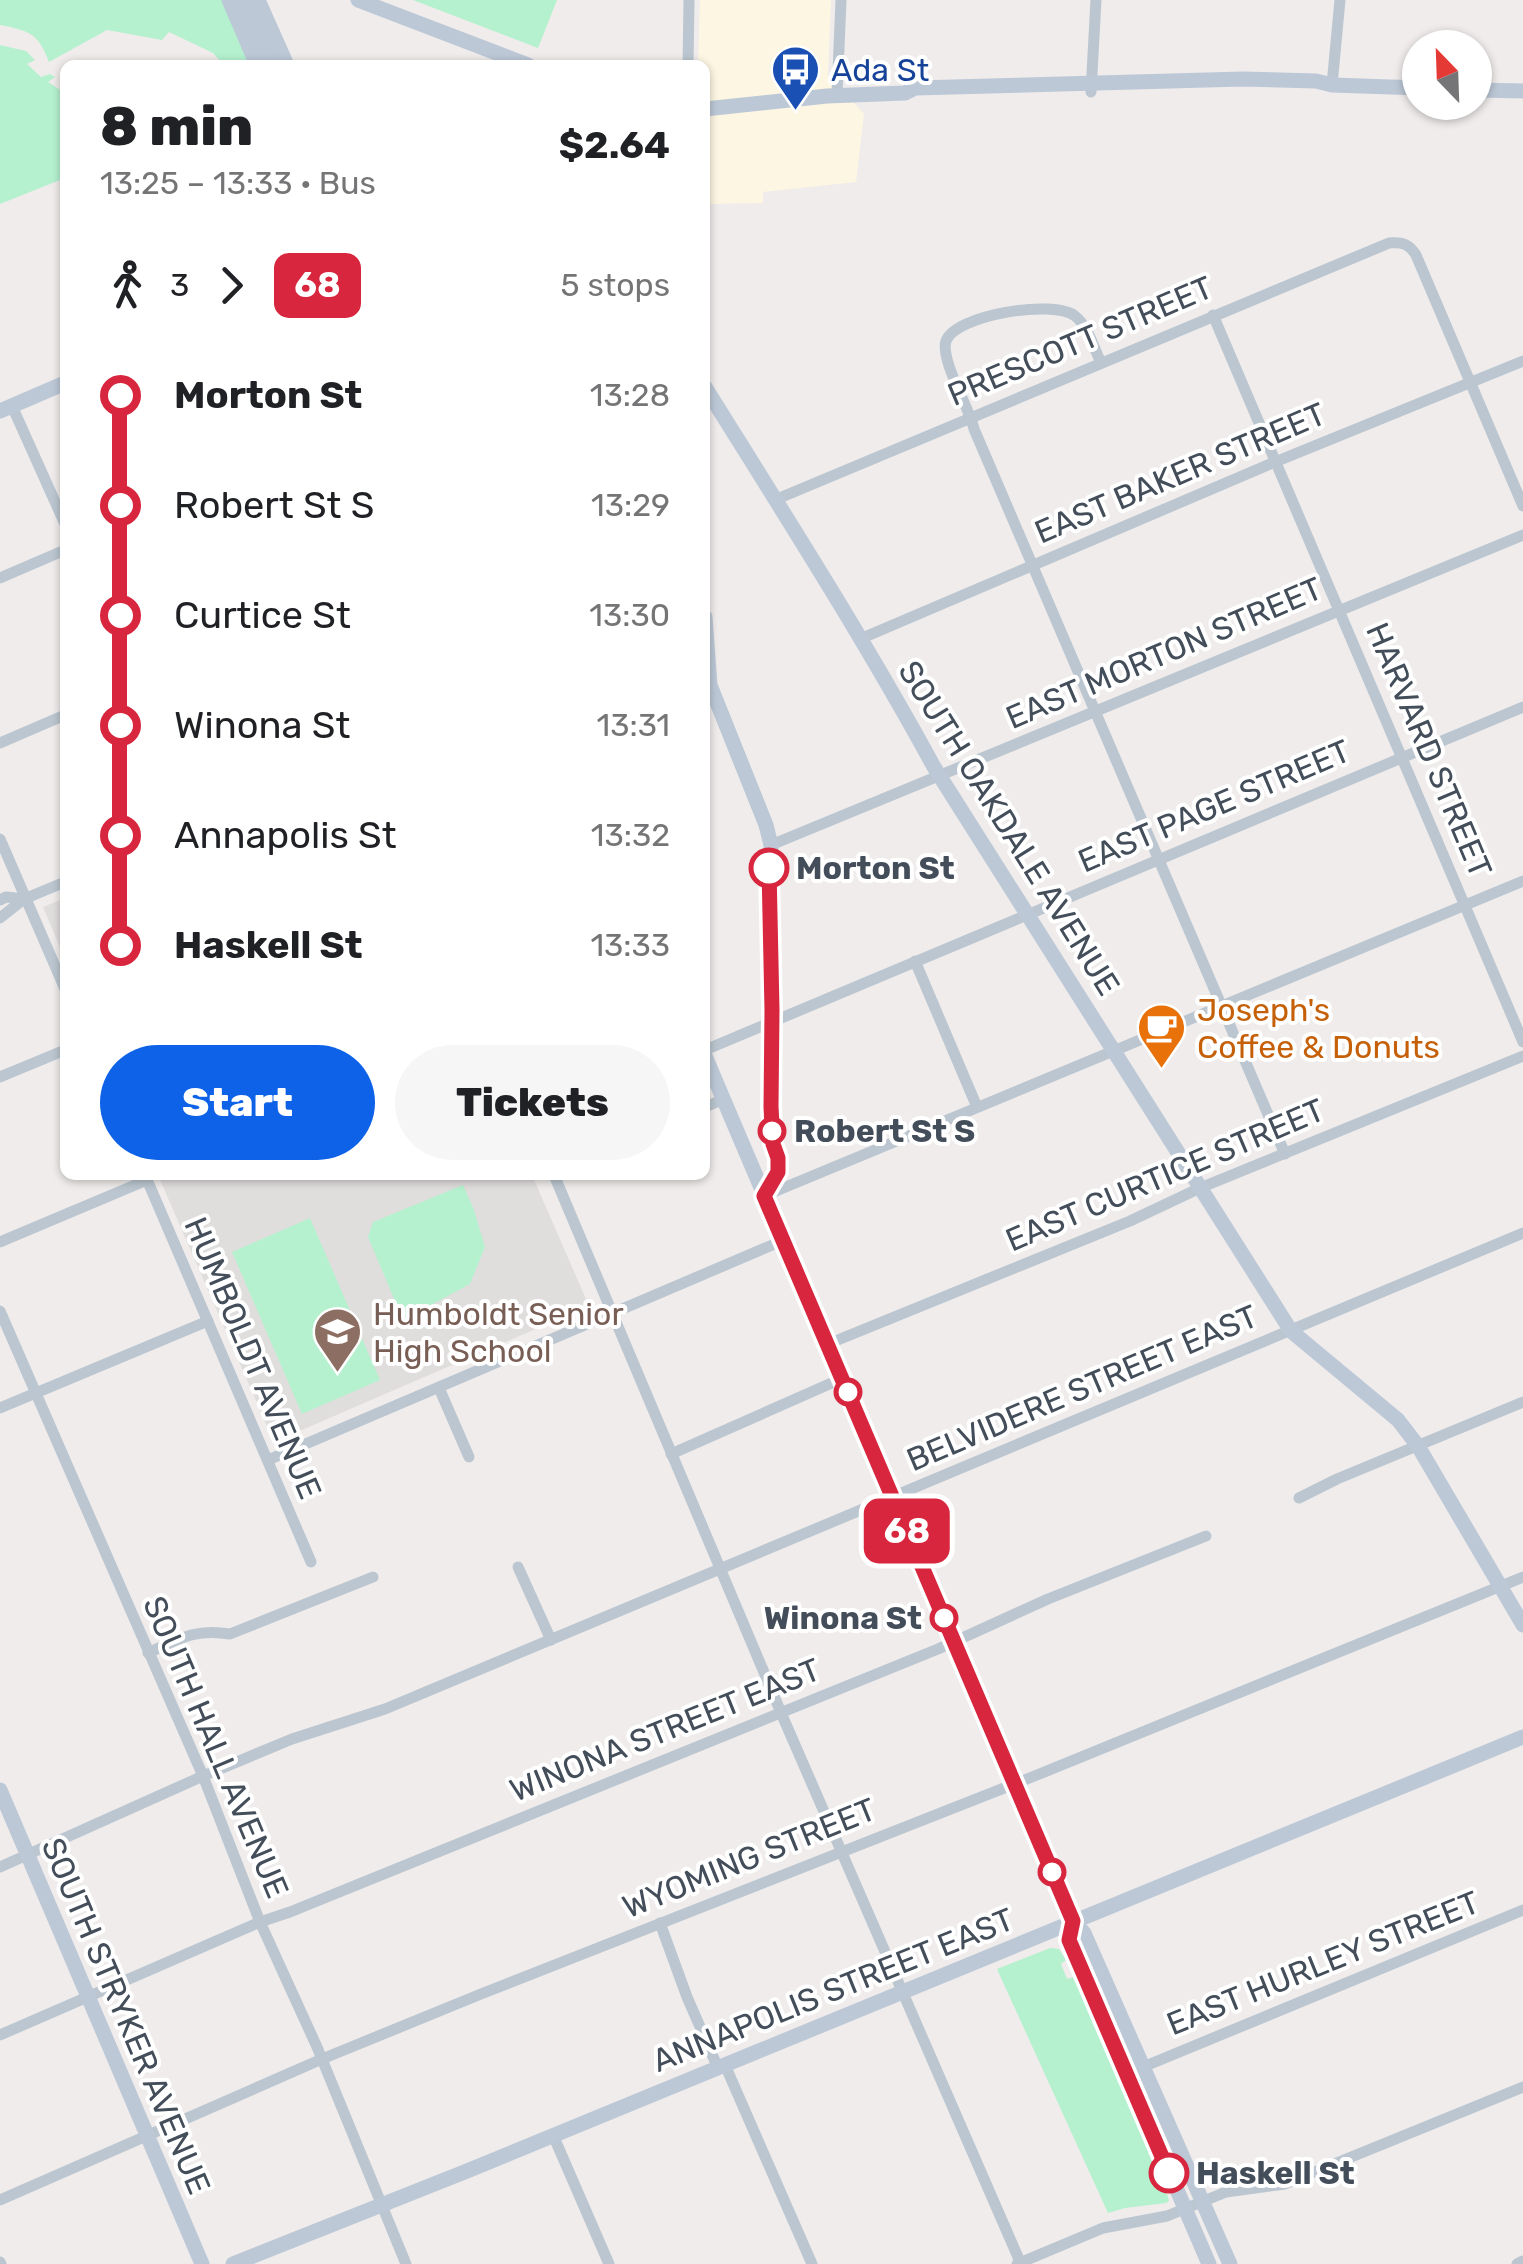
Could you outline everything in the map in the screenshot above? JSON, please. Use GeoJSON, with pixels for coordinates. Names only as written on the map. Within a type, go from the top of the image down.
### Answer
{"type":"FeatureCollection","features":[{"type":"Feature","properties":{"kind":"street"},"geometry":{"type":"LineString","coordinates":[[229,0],[256,60]]}},
{"type":"Feature","properties":{"kind":"street"},"geometry":{"type":"LineString","coordinates":[[244,0],[270,60]]}},
{"type":"Feature","properties":{"kind":"street"},"geometry":{"type":"LineString","coordinates":[[258,0],[285,60]]}},
{"type":"Feature","properties":{"kind":"street"},"geometry":{"type":"LineString","coordinates":[[358,0],[515,60]]}},
{"type":"Feature","properties":{"kind":"street"},"geometry":{"type":"LineString","coordinates":[[688,60],[689,0]]}},
{"type":"Feature","properties":{"kind":"street"},"geometry":{"type":"LineString","coordinates":[[836,95],[841,0]]}},
{"type":"Feature","properties":{"kind":"street"},"geometry":{"type":"LineString","coordinates":[[1091,88],[1096,0]]}},
{"type":"Feature","properties":{"kind":"street"},"geometry":{"type":"LineString","coordinates":[[1332,85],[1340,0]]}},
{"type":"Feature","properties":{"kind":"street"},"geometry":{"type":"LineString","coordinates":[[710,108],[836,95],[905,93],[915,88],[1091,88],[1243,80],[1402,87]]}},
{"type":"Feature","properties":{"kind":"street"},"geometry":{"type":"LineString","coordinates":[[1492,90],[1523,91]]}},
{"type":"Feature","properties":{"kind":"street","name":"PRESCOTT STREET"},"geometry":{"type":"LineString","coordinates":[[777,499],[1390,243],[1407,244],[1416,255],[1472,382]]}},
{"type":"Feature","properties":{"kind":"street"},"geometry":{"type":"LineString","coordinates":[[1101,362],[1082,324],[1068,312],[1025,308],[962,326],[949,335],[945,351],[1032,565],[1285,1154]]}},
{"type":"Feature","properties":{"kind":"street","name":"HARVARD STREET"},"geometry":{"type":"LineString","coordinates":[[1213,315],[1523,1042]]}},
{"type":"Feature","properties":{"kind":"street","name":"EAST BAKER STREET"},"geometry":{"type":"LineString","coordinates":[[860,639],[1523,361]]}},
{"type":"Feature","properties":{"kind":"street"},"geometry":{"type":"LineString","coordinates":[[1472,382],[1523,506]]}},
{"type":"Feature","properties":{"kind":"street"},"geometry":{"type":"LineString","coordinates":[[60,386],[6,409],[60,514]]}},
{"type":"Feature","properties":{"kind":"street","name":"SOUTH OAKDALE AVENUE"},"geometry":{"type":"LineString","coordinates":[[711,412],[777,499],[940,776],[1291,1330],[1398,1420],[1418,1446],[1523,1625]]}},
{"type":"Feature","properties":{"kind":"street","name":"EAST MORTON STREET"},"geometry":{"type":"LineString","coordinates":[[771,845],[1523,534]]}},
{"type":"Feature","properties":{"kind":"street"},"geometry":{"type":"LineString","coordinates":[[0,578],[60,552]]}},
{"type":"Feature","properties":{"kind":"street"},"geometry":{"type":"LineString","coordinates":[[710,685],[771,845],[771,1107],[778,1172],[764,1196]]}},
{"type":"Feature","properties":{"kind":"street","name":"EAST PAGE STREET"},"geometry":{"type":"LineString","coordinates":[[710,1051],[1523,707]]}},
{"type":"Feature","properties":{"kind":"street"},"geometry":{"type":"LineString","coordinates":[[0,743],[60,717]]}},
{"type":"Feature","properties":{"kind":"street"},"geometry":{"type":"LineString","coordinates":[[0,840],[60,978]]}},
{"type":"Feature","properties":{"kind":"street"},"geometry":{"type":"LineString","coordinates":[[764,1196],[1523,882]]}},
{"type":"Feature","properties":{"kind":"street"},"geometry":{"type":"LineString","coordinates":[[0,918],[24,899],[60,884]]}},
{"type":"Feature","properties":{"kind":"street"},"geometry":{"type":"LineString","coordinates":[[0,900],[24,899]]}},
{"type":"Feature","properties":{"kind":"street"},"geometry":{"type":"LineString","coordinates":[[915,961],[977,1107]]}},
{"type":"Feature","properties":{"kind":"street"},"geometry":{"type":"LineString","coordinates":[[0,1077],[60,1052]]}},
{"type":"Feature","properties":{"kind":"street","name":"EAST CURTICE STREET"},"geometry":{"type":"LineString","coordinates":[[828,1344],[1523,1056]]}},
{"type":"Feature","properties":{"kind":"street"},"geometry":{"type":"LineString","coordinates":[[710,1065],[1073,1921],[1084,1934],[1230,2264]]}},
{"type":"Feature","properties":{"kind":"street"},"geometry":{"type":"LineString","coordinates":[[710,1106],[724,1099]]}},
{"type":"Feature","properties":{"kind":"street"},"geometry":{"type":"LineString","coordinates":[[750,1161],[762,1156],[773,1144]]}},
{"type":"Feature","properties":{"kind":"street"},"geometry":{"type":"LineString","coordinates":[[0,1242],[141,1180]]}},
{"type":"Feature","properties":{"kind":"street","name":"HUMBOLDT AVENUE"},"geometry":{"type":"LineString","coordinates":[[147,1180],[311,1562]]}},
{"type":"Feature","properties":{"kind":"street"},"geometry":{"type":"LineString","coordinates":[[556,1180],[1019,2264],[1104,2228],[1159,2218],[1233,2190],[1285,2184],[1523,2087]]}},
{"type":"Feature","properties":{"kind":"street","name":"BELVIDERE STREET EAST"},"geometry":{"type":"LineString","coordinates":[[0,1867],[202,1776],[385,1708],[551,1640],[1523,1233]]}},
{"type":"Feature","properties":{"kind":"street"},"geometry":{"type":"LineString","coordinates":[[268,1460],[784,1240]]}},
{"type":"Feature","properties":{"kind":"street","name":"SOUTH HALL AVENUE"},"geometry":{"type":"LineString","coordinates":[[0,1311],[202,1776],[406,2264]]}},
{"type":"Feature","properties":{"kind":"street"},"geometry":{"type":"LineString","coordinates":[[0,1408],[208,1320]]}},
{"type":"Feature","properties":{"kind":"street"},"geometry":{"type":"LineString","coordinates":[[670,1454],[843,1378]]}},
{"type":"Feature","properties":{"kind":"street"},"geometry":{"type":"LineString","coordinates":[[439,1388],[469,1457]]}},
{"type":"Feature","properties":{"kind":"street"},"geometry":{"type":"LineString","coordinates":[[1299,1498],[1523,1402]]}},
{"type":"Feature","properties":{"kind":"street","name":"WINONA STREET EAST"},"geometry":{"type":"LineString","coordinates":[[0,2035],[260,1922],[1206,1536]]}},
{"type":"Feature","properties":{"kind":"street"},"geometry":{"type":"LineString","coordinates":[[518,1567],[551,1640]]}},
{"type":"Feature","properties":{"kind":"street"},"geometry":{"type":"LineString","coordinates":[[148,1653],[193,1633],[208,1630],[230,1634],[373,1576]]}},
{"type":"Feature","properties":{"kind":"street","name":"WYOMING STREET"},"geometry":{"type":"LineString","coordinates":[[0,2200],[480,1994],[1523,1576]]}},
{"type":"Feature","properties":{"kind":"street","name":"ANNAPOLIS STREET EAST"},"geometry":{"type":"LineString","coordinates":[[233,2264],[1523,1737]]}},
{"type":"Feature","properties":{"kind":"street","name":"SOUTH STRYKER AVENUE"},"geometry":{"type":"LineString","coordinates":[[0,1790],[202,2264]]}},
{"type":"Feature","properties":{"kind":"street","name":"EAST HURLEY STREET"},"geometry":{"type":"LineString","coordinates":[[1143,2066],[1523,1910]]}},
{"type":"Feature","properties":{"kind":"street"},"geometry":{"type":"LineString","coordinates":[[1073,1921],[1069,1940],[1209,2264]]}},
{"type":"Feature","properties":{"kind":"street"},"geometry":{"type":"LineString","coordinates":[[660,1923],[812,2264]]}},
{"type":"Feature","properties":{"kind":"street"},"geometry":{"type":"LineString","coordinates":[[553,2135],[609,2264]]}},
{"type":"Feature","properties":{"kind":"shaded area"},"geometry":{"type":"Polygon","coordinates":[[[700,0],[831,0],[828,75],[864,114],[856,182],[763,192],[763,203],[710,204],[710,60],[698,60],[700,0]]]}},
{"type":"Feature","properties":{"kind":"shaded area"},"geometry":{"type":"Polygon","coordinates":[[[60,900],[60,947],[43,907],[60,900]]]}},
{"type":"Feature","properties":{"kind":"shaded area","name":"Humboldt Senior High School"},"geometry":{"type":"Polygon","coordinates":[[[160,1180],[534,1180],[589,1306],[274,1442],[160,1180]]]}},
{"type":"Feature","properties":{"kind":"green space"},"geometry":{"type":"Polygon","coordinates":[[[0,0],[222,0],[249,60],[219,60],[213,53],[169,32],[162,40],[107,30],[49,62],[32,35],[0,25],[0,0]]]}},
{"type":"Feature","properties":{"kind":"green space"},"geometry":{"type":"Polygon","coordinates":[[[413,0],[557,0],[538,48],[413,0]]]}},
{"type":"Feature","properties":{"kind":"green space"},"geometry":{"type":"Polygon","coordinates":[[[0,45],[26,51],[35,60],[27,64],[41,77],[55,77],[48,82],[60,90],[60,180],[0,204],[0,45]]]}},
{"type":"Feature","properties":{"kind":"green space"},"geometry":{"type":"Polygon","coordinates":[[[463,1185],[485,1247],[470,1284],[403,1320],[368,1237],[373,1222],[463,1185]]]}},
{"type":"Feature","properties":{"kind":"green space"},"geometry":{"type":"Polygon","coordinates":[[[310,1218],[380,1380],[302,1414],[232,1252],[310,1218]]]}},
{"type":"Feature","properties":{"kind":"green space"},"geometry":{"type":"Polygon","coordinates":[[[1050,1948],[1059,1949],[1066,1960],[1061,1964],[1067,1979],[1074,1977],[1165,2187],[1169,2201],[1166,2203],[1108,2213],[997,1969],[1050,1948]]]}},
{"type":"Feature","properties":{"kind":"bus line","name":"68"},"geometry":{"type":"LineString","coordinates":[[769,868],[771,1107],[778,1172],[764,1196],[1073,1921],[1069,1940],[1169,2173]]}},
{"type":"Feature","properties":{"kind":"place","name":"Ada St"},"geometry":{"type":"Point","coordinates":[796,112]}},
{"type":"Feature","properties":{"kind":"place","name":"Morton St"},"geometry":{"type":"Point","coordinates":[769,868]}},
{"type":"Feature","properties":{"kind":"place","name":"Joseph's Coffee & Donuts"},"geometry":{"type":"Point","coordinates":[1162,1070]}},
{"type":"Feature","properties":{"kind":"place","name":"Robert St S"},"geometry":{"type":"Point","coordinates":[772,1131]}},
{"type":"Feature","properties":{"kind":"place","name":"Humboldt Senior High School"},"geometry":{"type":"Point","coordinates":[338,1374]}},
{"type":"Feature","properties":{"kind":"place","name":"Winona St"},"geometry":{"type":"Point","coordinates":[944,1618]}},
{"type":"Feature","properties":{"kind":"place","name":"Haskell St"},"geometry":{"type":"Point","coordinates":[1169,2173]}}]}
